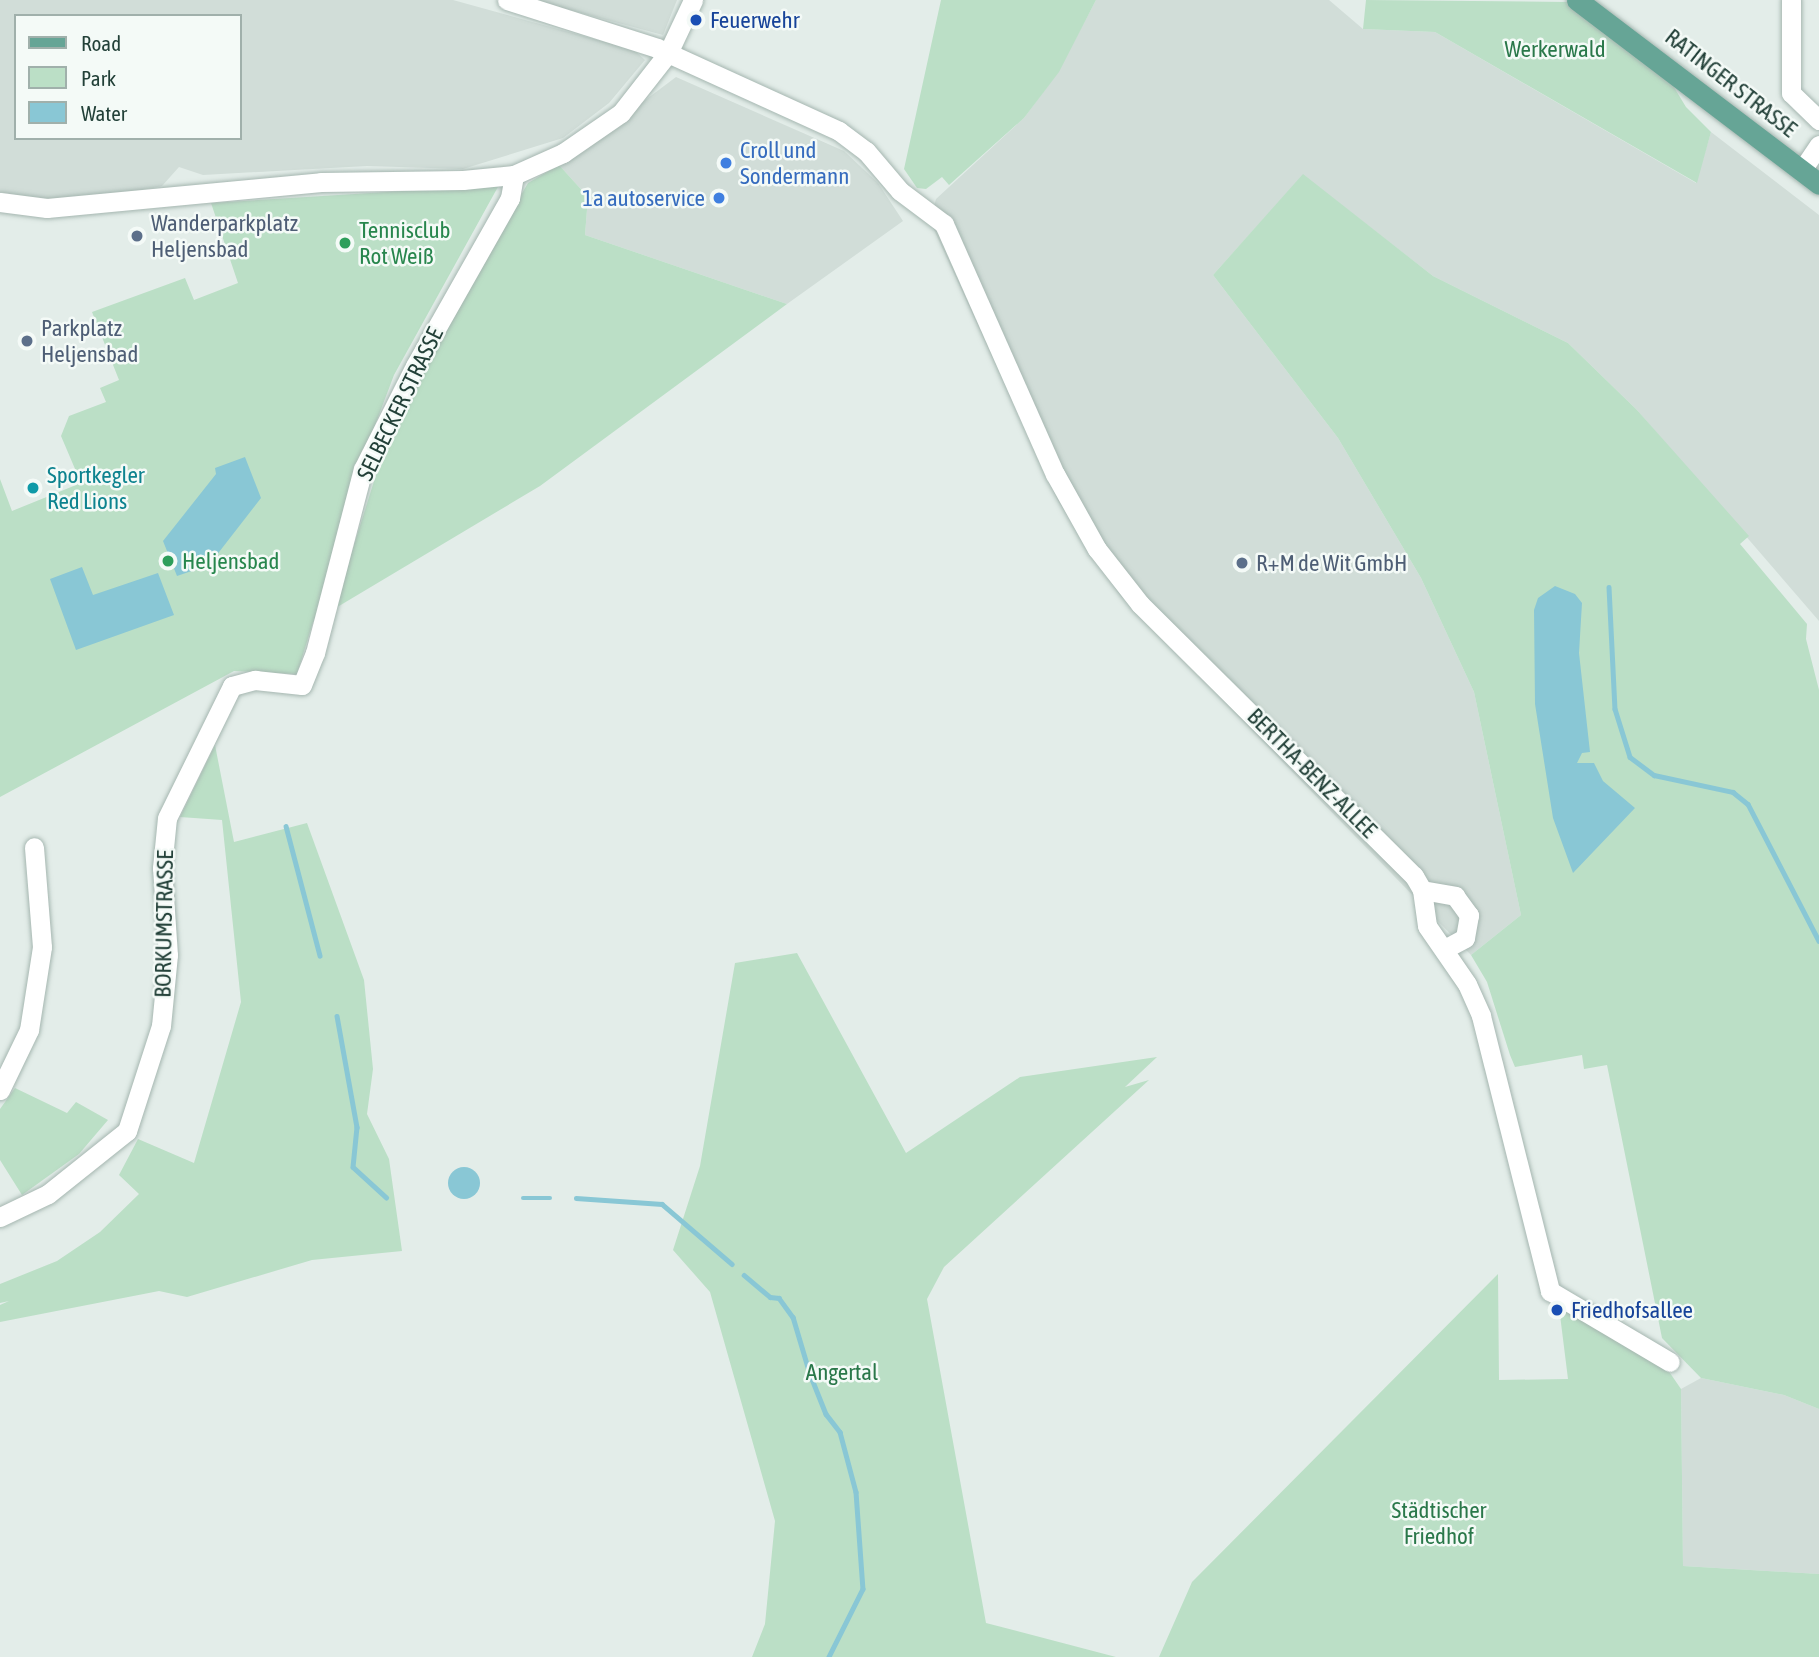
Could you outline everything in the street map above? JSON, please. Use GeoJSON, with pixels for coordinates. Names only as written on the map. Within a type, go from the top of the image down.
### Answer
{"type":"FeatureCollection","features":[{"type":"Feature","properties":{"kind":"main road","name":"RATINGER STRASSE"},"geometry":{"type":"LineString","coordinates":[[1577,0],[1819,184]]}},
{"type":"Feature","properties":{"kind":"street","name":"BERTHA-BENZ-ALLEE"},"geometry":{"type":"LineString","coordinates":[[507,0],[668,53],[839,131],[866,151],[900,191],[949,232],[1055,474],[1121,582],[1360,820],[1414,876],[1422,890],[1427,926],[1467,984],[1486,1032],[1546,1283],[1561,1301],[1670,1362]]}},
{"type":"Feature","properties":{"kind":"street"},"geometry":{"type":"LineString","coordinates":[[0,202],[47,208],[321,182],[463,180],[514,175],[562,153],[621,113],[668,53],[693,0]]}},
{"type":"Feature","properties":{"kind":"street"},"geometry":{"type":"LineString","coordinates":[[1791,0],[1791,93],[1819,120]]}},
{"type":"Feature","properties":{"kind":"street"},"geometry":{"type":"LineString","coordinates":[[1802,170],[1819,145]]}},
{"type":"Feature","properties":{"kind":"street","name":"SELBECKER STRASSE"},"geometry":{"type":"LineString","coordinates":[[302,685],[315,653],[363,469],[415,366],[510,198],[514,175]]}},
{"type":"Feature","properties":{"kind":"street","name":"BORKUMSTRASSE"},"geometry":{"type":"LineString","coordinates":[[0,1217],[48,1194],[127,1131],[160,1026],[168,955],[162,868],[167,818],[232,686],[255,680],[302,685]]}},
{"type":"Feature","properties":{"kind":"street"},"geometry":{"type":"LineString","coordinates":[[0,1090],[29,1030],[42,947],[34,847]]}},
{"type":"Feature","properties":{"kind":"street"},"geometry":{"type":"LineString","coordinates":[[1422,890],[1455,896],[1469,915],[1465,938],[1444,949]]}},
{"type":"Feature","properties":{"kind":"shaded area"},"geometry":{"type":"Polygon","coordinates":[[[0,0],[453,0],[634,50],[645,60],[609,103],[563,138],[463,169],[367,166],[203,175],[179,167],[162,186],[95,200],[37,200],[0,192],[0,0]]]}},
{"type":"Feature","properties":{"kind":"shaded area"},"geometry":{"type":"Polygon","coordinates":[[[533,0],[677,0],[663,35],[533,0]]]}},
{"type":"Feature","properties":{"kind":"shaded area"},"geometry":{"type":"Polygon","coordinates":[[[1096,0],[1329,0],[1363,29],[1435,32],[1696,183],[1711,132],[1819,215],[1819,621],[1637,410],[1568,343],[1433,276],[1303,175],[1213,275],[1338,438],[1421,578],[1474,692],[1521,915],[1471,955],[1119,594],[1058,501],[930,221],[936,199],[1024,118],[1058,72],[1096,0]]]}},
{"type":"Feature","properties":{"kind":"shaded area"},"geometry":{"type":"Polygon","coordinates":[[[676,77],[844,151],[878,183],[903,221],[787,304],[585,235],[588,197],[559,165],[676,77]]]}},
{"type":"Feature","properties":{"kind":"shaded area"},"geometry":{"type":"Polygon","coordinates":[[[1701,1378],[1784,1395],[1819,1409],[1819,1574],[1683,1566],[1681,1389],[1701,1378]]]}},
{"type":"Feature","properties":{"kind":"green space"},"geometry":{"type":"Polygon","coordinates":[[[941,0],[1096,0],[1059,72],[1024,118],[949,185],[942,177],[926,189],[917,188],[904,169],[941,0]]]}},
{"type":"Feature","properties":{"kind":"green space","name":"Werkerwald"},"geometry":{"type":"Polygon","coordinates":[[[1366,0],[1567,2],[1669,79],[1686,107],[1711,132],[1697,183],[1435,32],[1363,29],[1366,0]]]}},
{"type":"Feature","properties":{"kind":"green space"},"geometry":{"type":"Polygon","coordinates":[[[559,165],[588,197],[585,235],[787,304],[540,486],[334,609],[385,446],[452,314],[528,183],[559,165]]]}},
{"type":"Feature","properties":{"kind":"green space"},"geometry":{"type":"Polygon","coordinates":[[[1303,174],[1433,276],[1568,343],[1637,410],[1749,536],[1740,544],[1807,624],[1806,639],[1819,690],[1819,1409],[1784,1395],[1701,1378],[1662,1338],[1607,1065],[1584,1069],[1582,1055],[1515,1067],[1487,982],[1471,955],[1521,915],[1474,692],[1421,578],[1338,438],[1213,275],[1303,174]]]}},
{"type":"Feature","properties":{"kind":"green space","name":"Heljensbad"},"geometry":{"type":"Polygon","coordinates":[[[499,185],[394,375],[355,478],[323,612],[313,622],[297,674],[234,671],[0,797],[0,479],[12,511],[81,483],[61,436],[69,416],[106,402],[100,388],[119,380],[92,312],[185,278],[194,300],[238,283],[211,203],[499,185]]]}},
{"type":"Feature","properties":{"kind":"green space"},"geometry":{"type":"Polygon","coordinates":[[[215,745],[234,842],[307,823],[364,980],[373,1069],[367,1114],[389,1159],[402,1251],[312,1260],[187,1297],[159,1291],[0,1322],[0,1305],[9,1301],[0,1303],[0,1284],[57,1261],[100,1232],[139,1194],[119,1175],[138,1139],[194,1163],[241,1002],[222,820],[180,817],[215,745]]]}},
{"type":"Feature","properties":{"kind":"green space","name":"Angertal"},"geometry":{"type":"Polygon","coordinates":[[[797,953],[906,1153],[1020,1077],[1157,1057],[1125,1087],[1149,1080],[944,1267],[927,1299],[986,1623],[1116,1657],[752,1657],[765,1624],[775,1521],[710,1292],[673,1250],[700,1166],[735,963],[797,953]]]}},
{"type":"Feature","properties":{"kind":"green space"},"geometry":{"type":"Polygon","coordinates":[[[15,1088],[67,1113],[76,1102],[108,1120],[79,1154],[22,1195],[0,1160],[0,1109],[15,1088]]]}},
{"type":"Feature","properties":{"kind":"green space","name":"Städtischer Friedhof"},"geometry":{"type":"Polygon","coordinates":[[[1498,1274],[1499,1380],[1568,1379],[1559,1307],[1670,1373],[1681,1389],[1683,1566],[1819,1574],[1819,1657],[1159,1657],[1192,1582],[1498,1274]]]}},
{"type":"Feature","properties":{"kind":"water"},"geometry":{"type":"Polygon","coordinates":[[[245,457],[261,498],[209,565],[177,576],[163,541],[216,474],[215,468],[245,457]]]}},
{"type":"Feature","properties":{"kind":"water"},"geometry":{"type":"Polygon","coordinates":[[[82,567],[93,595],[158,573],[174,615],[76,650],[50,579],[82,567]]]}},
{"type":"Feature","properties":{"kind":"water"},"geometry":{"type":"Polygon","coordinates":[[[1555,586],[1575,594],[1582,603],[1579,653],[1590,752],[1582,753],[1577,763],[1594,763],[1603,781],[1635,808],[1573,873],[1553,818],[1535,704],[1534,610],[1538,598],[1555,586]]]}},
{"type":"Feature","properties":{"kind":"water"},"geometry":{"type":"Polygon","coordinates":[[[464,1167],[476,1171],[480,1183],[476,1195],[464,1199],[452,1195],[448,1183],[452,1171],[464,1167]]]}},
{"type":"Feature","properties":{"kind":"waterway"},"geometry":{"type":"LineString","coordinates":[[1609,587],[1615,709],[1630,757],[1654,775],[1733,792],[1748,804],[1819,941]]}},
{"type":"Feature","properties":{"kind":"waterway"},"geometry":{"type":"LineString","coordinates":[[286,826],[320,956]]}},
{"type":"Feature","properties":{"kind":"waterway"},"geometry":{"type":"LineString","coordinates":[[337,1016],[357,1127],[353,1167],[386,1197]]}},
{"type":"Feature","properties":{"kind":"waterway"},"geometry":{"type":"LineString","coordinates":[[523,1198],[550,1198]]}},
{"type":"Feature","properties":{"kind":"waterway"},"geometry":{"type":"LineString","coordinates":[[576,1198],[662,1204],[732,1264]]}},
{"type":"Feature","properties":{"kind":"waterway"},"geometry":{"type":"LineString","coordinates":[[744,1275],[770,1297],[779,1298],[793,1317],[810,1374],[826,1414],[840,1432],[856,1492],[863,1589],[829,1657]]}},
{"type":"Feature","properties":{"kind":"place","name":"Feuerwehr"},"geometry":{"type":"Point","coordinates":[696,20]}},
{"type":"Feature","properties":{"kind":"place","name":"Croll und Sondermann"},"geometry":{"type":"Point","coordinates":[726,163]}},
{"type":"Feature","properties":{"kind":"place","name":"1a autoservice"},"geometry":{"type":"Point","coordinates":[719,198]}},
{"type":"Feature","properties":{"kind":"place","name":"Wanderparkplatz Heljensbad"},"geometry":{"type":"Point","coordinates":[137,236]}},
{"type":"Feature","properties":{"kind":"place","name":"Tennisclub Rot Weiß"},"geometry":{"type":"Point","coordinates":[345,243]}},
{"type":"Feature","properties":{"kind":"place","name":"Parkplatz Heljensbad"},"geometry":{"type":"Point","coordinates":[27,341]}},
{"type":"Feature","properties":{"kind":"place","name":"Sportkegler Red Lions"},"geometry":{"type":"Point","coordinates":[33,488]}},
{"type":"Feature","properties":{"kind":"place","name":"Heljensbad"},"geometry":{"type":"Point","coordinates":[168,561]}},
{"type":"Feature","properties":{"kind":"place","name":"R+M de Wit GmbH"},"geometry":{"type":"Point","coordinates":[1242,563]}},
{"type":"Feature","properties":{"kind":"place","name":"Friedhofsallee"},"geometry":{"type":"Point","coordinates":[1557,1310]}}]}
